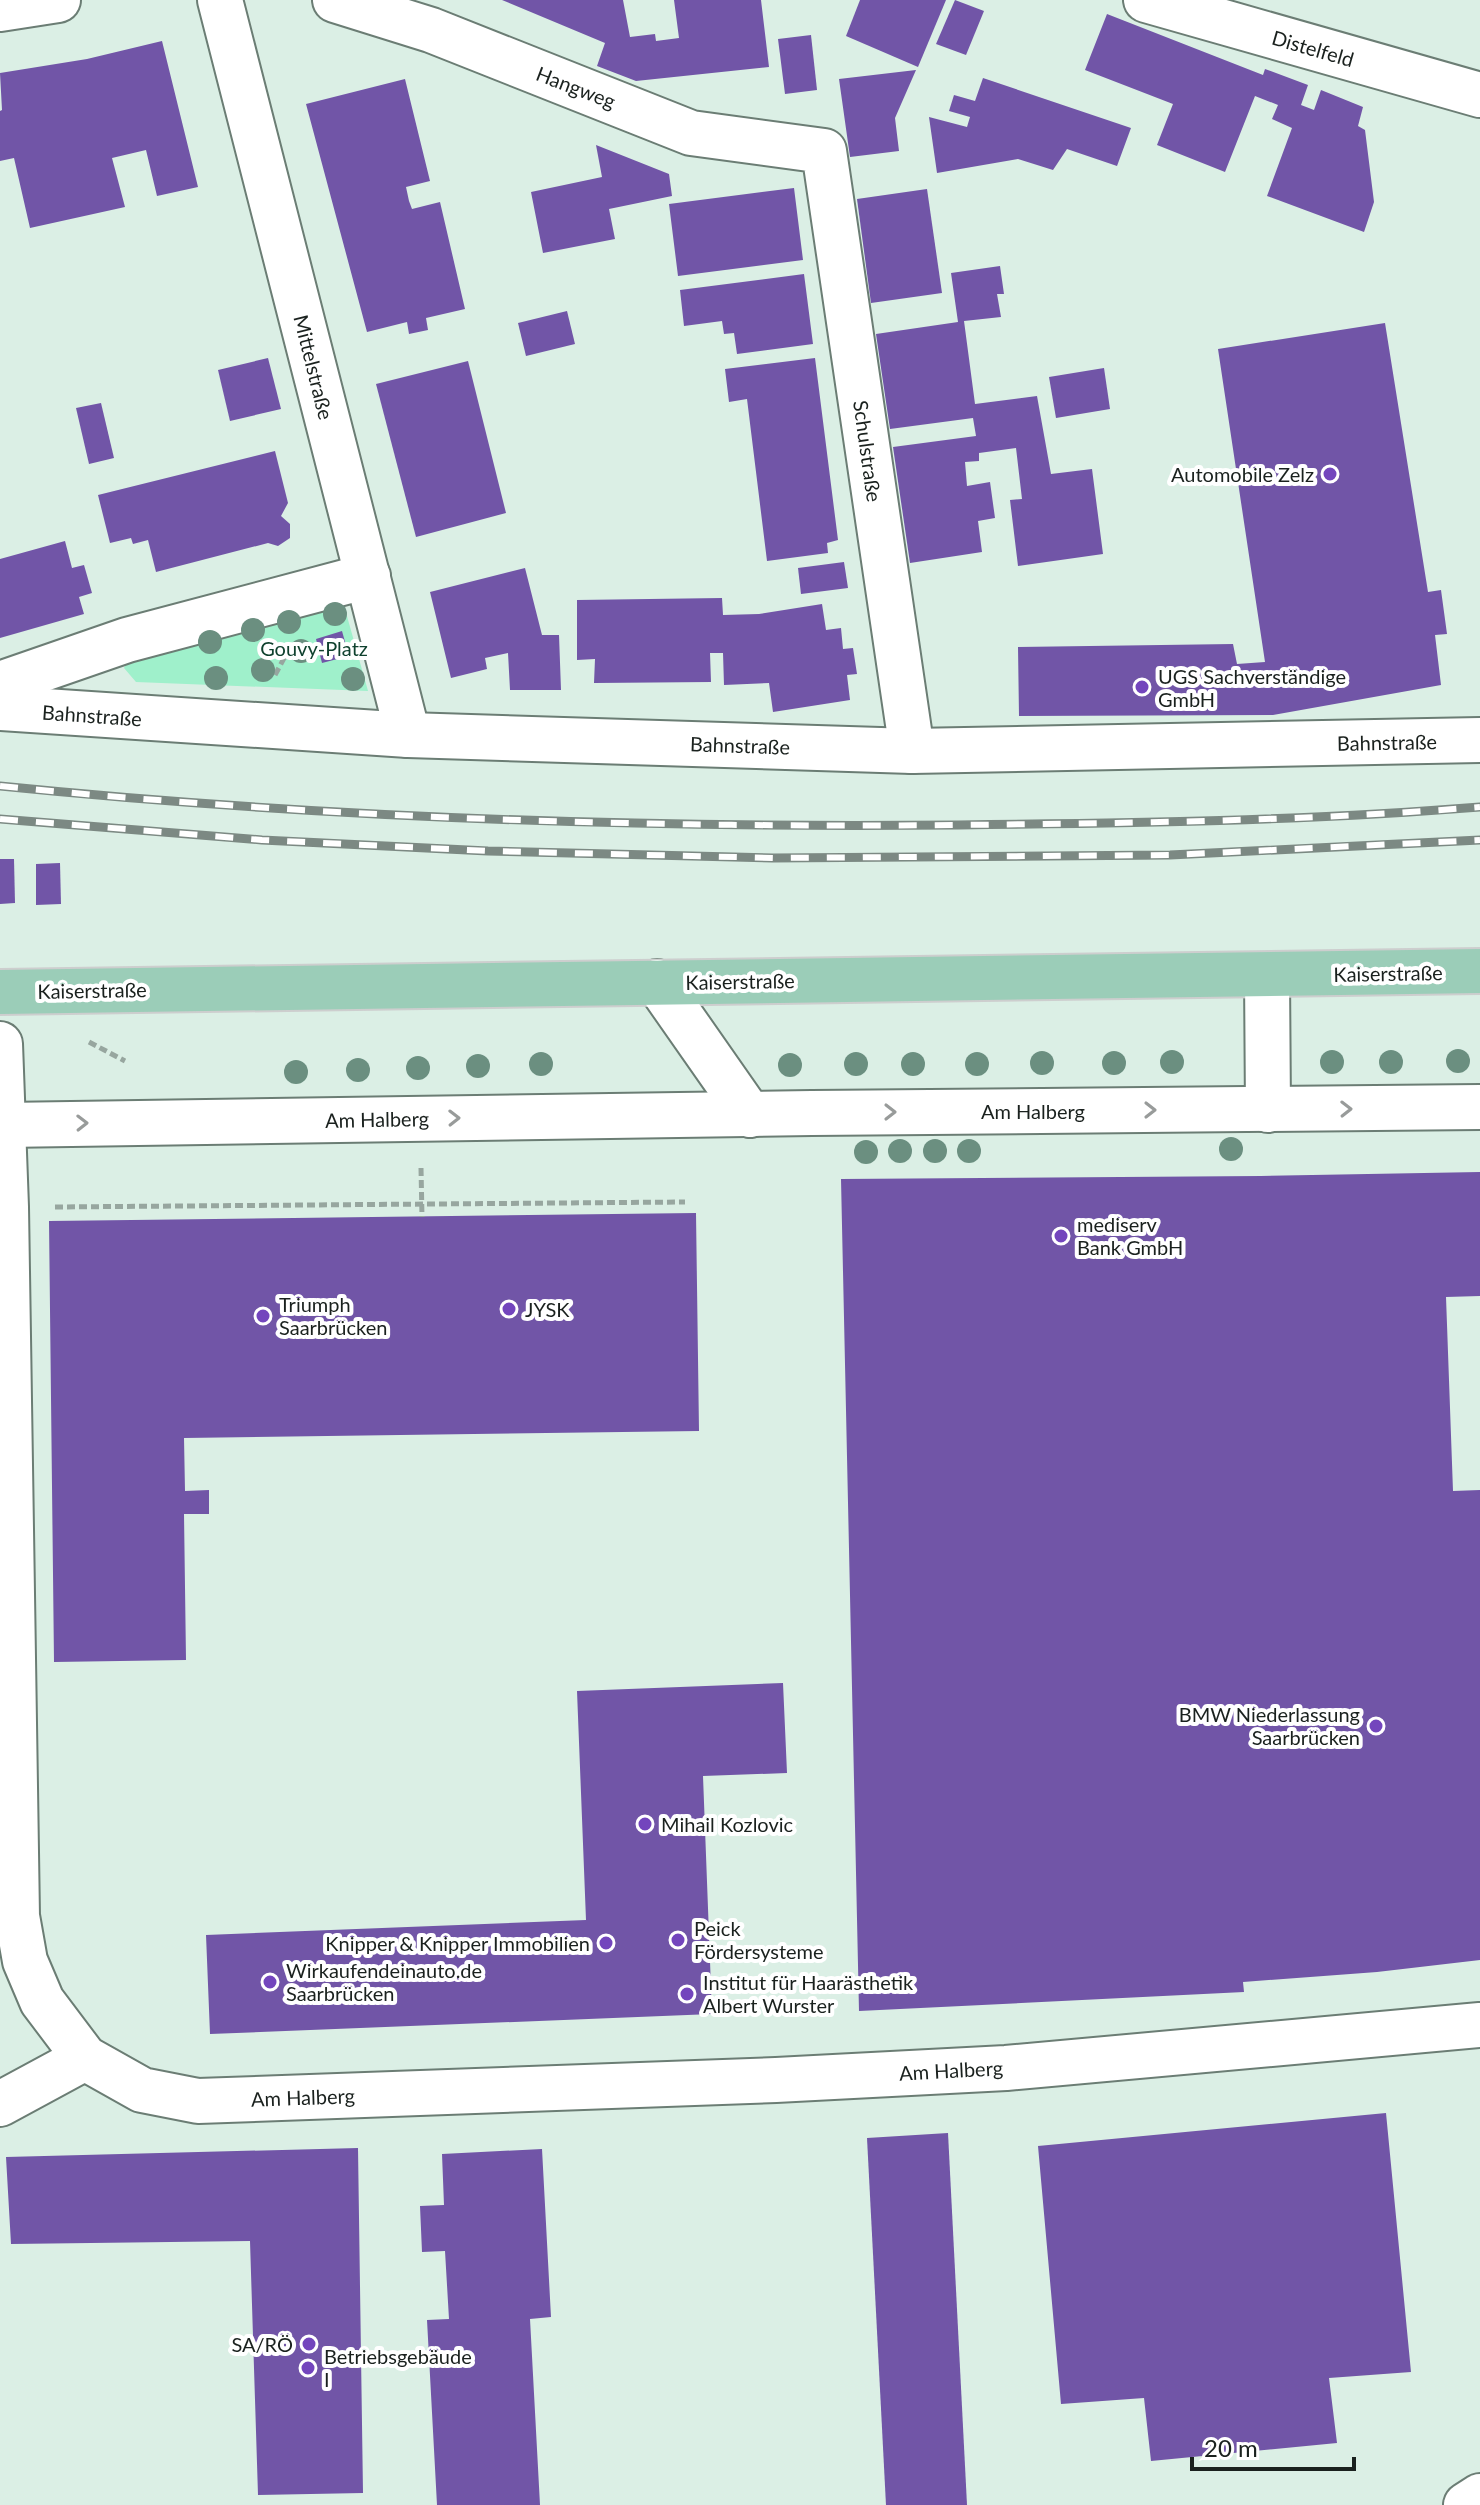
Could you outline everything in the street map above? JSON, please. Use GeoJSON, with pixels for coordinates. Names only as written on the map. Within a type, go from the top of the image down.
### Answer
{"type":"FeatureCollection","features":[{"type":"Feature","properties":{"kind":"main road","name":"Kaiserstraße"},"geometry":{"type":"LineString","coordinates":[[0,992],[1480,971]]}},
{"type":"Feature","properties":{"kind":"street"},"geometry":{"type":"LineString","coordinates":[[0,9],[58,0]]}},
{"type":"Feature","properties":{"kind":"street","name":"Mittelstraße"},"geometry":{"type":"LineString","coordinates":[[220,0],[408,735]]}},
{"type":"Feature","properties":{"kind":"street","name":"Hangweg"},"geometry":{"type":"LineString","coordinates":[[335,0],[431,30],[691,133],[824,151]]}},
{"type":"Feature","properties":{"kind":"street","name":"Distelfeld"},"geometry":{"type":"LineString","coordinates":[[1146,0],[1480,95]]}},
{"type":"Feature","properties":{"kind":"street","name":"Schulstraße"},"geometry":{"type":"LineString","coordinates":[[824,151],[912,751]]}},
{"type":"Feature","properties":{"kind":"street","name":"Bahnstraße"},"geometry":{"type":"LineString","coordinates":[[0,684],[127,640],[368,576]]}},
{"type":"Feature","properties":{"kind":"street","name":"Bahnstraße"},"geometry":{"type":"LineString","coordinates":[[0,708],[408,735],[912,751],[1480,740]]}},
{"type":"Feature","properties":{"kind":"street"},"geometry":{"type":"LineString","coordinates":[[1267,975],[1268,1110]]}},
{"type":"Feature","properties":{"kind":"street"},"geometry":{"type":"LineString","coordinates":[[657,982],[750,1115]]}},
{"type":"Feature","properties":{"kind":"street","name":"Am Halberg"},"geometry":{"type":"LineString","coordinates":[[0,1044],[6,1207],[17,1916],[25,1961],[42,2001],[85,2058],[142,2090],[198,2101],[776,2080],[1006,2068],[1480,2025]]}},
{"type":"Feature","properties":{"kind":"street","name":"Am Halberg"},"geometry":{"type":"LineString","coordinates":[[4,1125],[1480,1107]]}},
{"type":"Feature","properties":{"kind":"street"},"geometry":{"type":"LineString","coordinates":[[0,2104],[85,2058]]}},
{"type":"Feature","properties":{"kind":"street"},"geometry":{"type":"LineString","coordinates":[[1466,2505],[1480,2496]]}},
{"type":"Feature","properties":{"kind":"path"},"geometry":{"type":"LineString","coordinates":[[421,1188],[422,1217]]}},
{"type":"Feature","properties":{"kind":"path"},"geometry":{"type":"LineString","coordinates":[[6,1207],[685,1202]]}},
{"type":"Feature","properties":{"kind":"green space","name":"Gouvy-Platz"},"geometry":{"type":"Polygon","coordinates":[[[330,604],[345,609],[368,691],[136,682],[124,668],[131,653],[330,604]]]}},
{"type":"Feature","properties":{"kind":"building"},"geometry":{"type":"Polygon","coordinates":[[[502,0],[623,0],[630,37],[655,34],[656,41],[679,38],[674,0],[761,0],[769,67],[636,81],[597,66],[605,43],[502,0]]]}},
{"type":"Feature","properties":{"kind":"building"},"geometry":{"type":"Polygon","coordinates":[[[860,0],[946,0],[918,67],[846,36],[860,0]]]}},
{"type":"Feature","properties":{"kind":"building"},"geometry":{"type":"Polygon","coordinates":[[[955,0],[984,11],[966,55],[936,44],[955,0]]]}},
{"type":"Feature","properties":{"kind":"building"},"geometry":{"type":"Polygon","coordinates":[[[1107,14],[1263,75],[1265,69],[1308,85],[1301,105],[1314,110],[1321,90],[1363,107],[1358,126],[1365,130],[1374,202],[1364,232],[1267,196],[1292,128],[1272,119],[1278,105],[1255,96],[1225,172],[1157,145],[1173,104],[1085,70],[1107,14]]]}},
{"type":"Feature","properties":{"kind":"building"},"geometry":{"type":"Polygon","coordinates":[[[811,35],[817,90],[785,94],[778,39],[811,35]]]}},
{"type":"Feature","properties":{"kind":"building"},"geometry":{"type":"Polygon","coordinates":[[[162,41],[198,187],[157,196],[146,150],[112,158],[125,207],[30,228],[14,158],[0,161],[0,73],[87,59],[162,41]]]}},
{"type":"Feature","properties":{"kind":"building"},"geometry":{"type":"Polygon","coordinates":[[[916,70],[895,118],[899,151],[850,157],[839,79],[916,70]]]}},
{"type":"Feature","properties":{"kind":"building"},"geometry":{"type":"Polygon","coordinates":[[[983,78],[1131,128],[1117,166],[1067,149],[1053,170],[1018,159],[937,173],[929,117],[967,127],[970,117],[949,111],[954,95],[975,101],[983,78]]]}},
{"type":"Feature","properties":{"kind":"building"},"geometry":{"type":"Polygon","coordinates":[[[405,79],[430,181],[406,187],[409,201],[412,209],[440,202],[465,309],[426,318],[428,330],[409,334],[407,322],[367,332],[306,104],[405,79]]]}},
{"type":"Feature","properties":{"kind":"building"},"geometry":{"type":"Polygon","coordinates":[[[596,145],[669,174],[672,196],[609,209],[615,239],[543,253],[531,192],[602,177],[596,145]]]}},
{"type":"Feature","properties":{"kind":"building"},"geometry":{"type":"Polygon","coordinates":[[[794,188],[803,260],[678,276],[669,204],[794,188]]]}},
{"type":"Feature","properties":{"kind":"building"},"geometry":{"type":"Polygon","coordinates":[[[927,189],[942,293],[871,303],[857,199],[927,189]]]}},
{"type":"Feature","properties":{"kind":"building"},"geometry":{"type":"Polygon","coordinates":[[[1000,266],[1004,294],[997,294],[1001,317],[964,321],[975,404],[1037,396],[1051,474],[1092,469],[1103,554],[1018,566],[1010,500],[1022,499],[1016,448],[979,453],[979,461],[965,462],[967,486],[990,482],[995,518],[978,521],[982,552],[910,563],[893,447],[976,436],[973,418],[890,429],[876,334],[958,322],[951,273],[1000,266]]]}},
{"type":"Feature","properties":{"kind":"building"},"geometry":{"type":"Polygon","coordinates":[[[804,274],[813,344],[737,354],[734,333],[724,334],[722,321],[684,326],[680,290],[804,274]]]}},
{"type":"Feature","properties":{"kind":"building"},"geometry":{"type":"Polygon","coordinates":[[[567,311],[575,344],[526,356],[518,323],[567,311]]]}},
{"type":"Feature","properties":{"kind":"building"},"geometry":{"type":"Polygon","coordinates":[[[1385,323],[1428,592],[1441,590],[1447,634],[1435,635],[1441,685],[1273,715],[1019,716],[1018,647],[1233,644],[1237,664],[1265,662],[1218,349],[1385,323]]]}},
{"type":"Feature","properties":{"kind":"building"},"geometry":{"type":"Polygon","coordinates":[[[268,358],[281,409],[230,421],[218,370],[268,358]]]}},
{"type":"Feature","properties":{"kind":"building"},"geometry":{"type":"Polygon","coordinates":[[[815,358],[838,540],[827,543],[828,553],[767,561],[747,399],[729,402],[725,369],[815,358]]]}},
{"type":"Feature","properties":{"kind":"building"},"geometry":{"type":"Polygon","coordinates":[[[468,361],[506,513],[416,537],[376,384],[468,361]]]}},
{"type":"Feature","properties":{"kind":"building"},"geometry":{"type":"Polygon","coordinates":[[[1104,368],[1110,409],[1056,418],[1049,377],[1104,368]]]}},
{"type":"Feature","properties":{"kind":"building"},"geometry":{"type":"Polygon","coordinates":[[[101,403],[114,458],[89,464],[76,408],[101,403]]]}},
{"type":"Feature","properties":{"kind":"building"},"geometry":{"type":"Polygon","coordinates":[[[275,451],[288,503],[281,516],[290,524],[290,538],[278,546],[268,543],[156,572],[148,540],[133,544],[131,538],[110,543],[98,495],[275,451]]]}},
{"type":"Feature","properties":{"kind":"building"},"geometry":{"type":"Polygon","coordinates":[[[65,541],[72,568],[84,565],[92,593],[79,597],[84,614],[0,638],[0,559],[65,541]]]}},
{"type":"Feature","properties":{"kind":"building"},"geometry":{"type":"Polygon","coordinates":[[[844,562],[848,588],[801,594],[798,568],[844,562]]]}},
{"type":"Feature","properties":{"kind":"building"},"geometry":{"type":"Polygon","coordinates":[[[525,568],[542,635],[559,635],[561,690],[510,690],[508,653],[485,658],[487,669],[451,678],[430,592],[525,568]]]}},
{"type":"Feature","properties":{"kind":"building"},"geometry":{"type":"Polygon","coordinates":[[[722,598],[723,615],[759,614],[822,604],[826,630],[841,628],[843,649],[853,648],[857,674],[847,675],[850,700],[773,712],[769,683],[724,685],[723,653],[710,653],[711,682],[594,683],[595,659],[577,660],[577,600],[722,598]]]}},
{"type":"Feature","properties":{"kind":"building"},"geometry":{"type":"Polygon","coordinates":[[[342,631],[349,656],[322,663],[316,639],[342,631]]]}},
{"type":"Feature","properties":{"kind":"building"},"geometry":{"type":"Polygon","coordinates":[[[0,859],[14,859],[15,903],[0,904],[0,859]]]}},
{"type":"Feature","properties":{"kind":"building"},"geometry":{"type":"Polygon","coordinates":[[[60,863],[61,904],[36,905],[36,864],[60,863]]]}},
{"type":"Feature","properties":{"kind":"building"},"geometry":{"type":"Polygon","coordinates":[[[1480,1172],[1480,1296],[1446,1297],[1453,1491],[1480,1490],[1480,1960],[1377,1972],[1243,1982],[1244,1992],[859,2011],[841,1179],[1480,1172]]]}},
{"type":"Feature","properties":{"kind":"building"},"geometry":{"type":"Polygon","coordinates":[[[696,1213],[699,1431],[184,1438],[185,1491],[209,1490],[209,1514],[184,1514],[186,1660],[54,1662],[49,1221],[696,1213]]]}},
{"type":"Feature","properties":{"kind":"building"},"geometry":{"type":"Polygon","coordinates":[[[783,1683],[787,1773],[703,1776],[712,2014],[210,2034],[206,1935],[586,1920],[577,1691],[783,1683]]]}},
{"type":"Feature","properties":{"kind":"building"},"geometry":{"type":"Polygon","coordinates":[[[1386,2113],[1411,2372],[1329,2378],[1337,2443],[1151,2461],[1144,2398],[1061,2404],[1038,2146],[1386,2113]]]}},
{"type":"Feature","properties":{"kind":"building"},"geometry":{"type":"Polygon","coordinates":[[[948,2133],[967,2505],[886,2505],[867,2138],[948,2133]]]}},
{"type":"Feature","properties":{"kind":"building","name":"Betriebsgebäude I"},"geometry":{"type":"Polygon","coordinates":[[[358,2148],[363,2493],[258,2495],[250,2241],[11,2244],[6,2157],[358,2148]]]}},
{"type":"Feature","properties":{"kind":"building"},"geometry":{"type":"Polygon","coordinates":[[[542,2149],[551,2317],[530,2319],[540,2505],[437,2505],[427,2320],[449,2319],[445,2251],[422,2252],[420,2206],[444,2205],[442,2154],[542,2149]]]}},
{"type":"Feature","properties":{"kind":"railway"},"geometry":{"type":"LineString","coordinates":[[0,786],[359,813],[719,825],[1155,822],[1480,807]]}},
{"type":"Feature","properties":{"kind":"railway"},"geometry":{"type":"LineString","coordinates":[[0,819],[262,840],[488,851],[773,858],[1170,855],[1480,840]]}},
{"type":"Feature","properties":{"kind":"place","name":"Automobile Zelz"},"geometry":{"type":"Point","coordinates":[1330,474]}},
{"type":"Feature","properties":{"kind":"place","name":"UGS Sachverständige GmbH"},"geometry":{"type":"Point","coordinates":[1142,687]}},
{"type":"Feature","properties":{"kind":"place","name":"mediserv Bank GmbH"},"geometry":{"type":"Point","coordinates":[1061,1236]}},
{"type":"Feature","properties":{"kind":"place","name":"JYSK"},"geometry":{"type":"Point","coordinates":[509,1309]}},
{"type":"Feature","properties":{"kind":"place","name":"Triumph Saarbrücken"},"geometry":{"type":"Point","coordinates":[263,1316]}},
{"type":"Feature","properties":{"kind":"place","name":"BMW Niederlassung Saarbrücken"},"geometry":{"type":"Point","coordinates":[1376,1726]}},
{"type":"Feature","properties":{"kind":"place","name":"Mihail Kozlovic"},"geometry":{"type":"Point","coordinates":[645,1824]}},
{"type":"Feature","properties":{"kind":"place","name":"Peick Fördersysteme"},"geometry":{"type":"Point","coordinates":[678,1940]}},
{"type":"Feature","properties":{"kind":"place","name":"Knipper & Knipper Immobilien"},"geometry":{"type":"Point","coordinates":[606,1943]}},
{"type":"Feature","properties":{"kind":"place","name":"Wirkaufendeinauto.de Saarbrücken"},"geometry":{"type":"Point","coordinates":[270,1982]}},
{"type":"Feature","properties":{"kind":"place","name":"Institut für Haarästhetik Albert Wurster"},"geometry":{"type":"Point","coordinates":[687,1994]}},
{"type":"Feature","properties":{"kind":"place","name":"SA/RÖ"},"geometry":{"type":"Point","coordinates":[309,2344]}},
{"type":"Feature","properties":{"kind":"place","name":"Betriebsgebäude I"},"geometry":{"type":"Point","coordinates":[308,2368]}}]}
